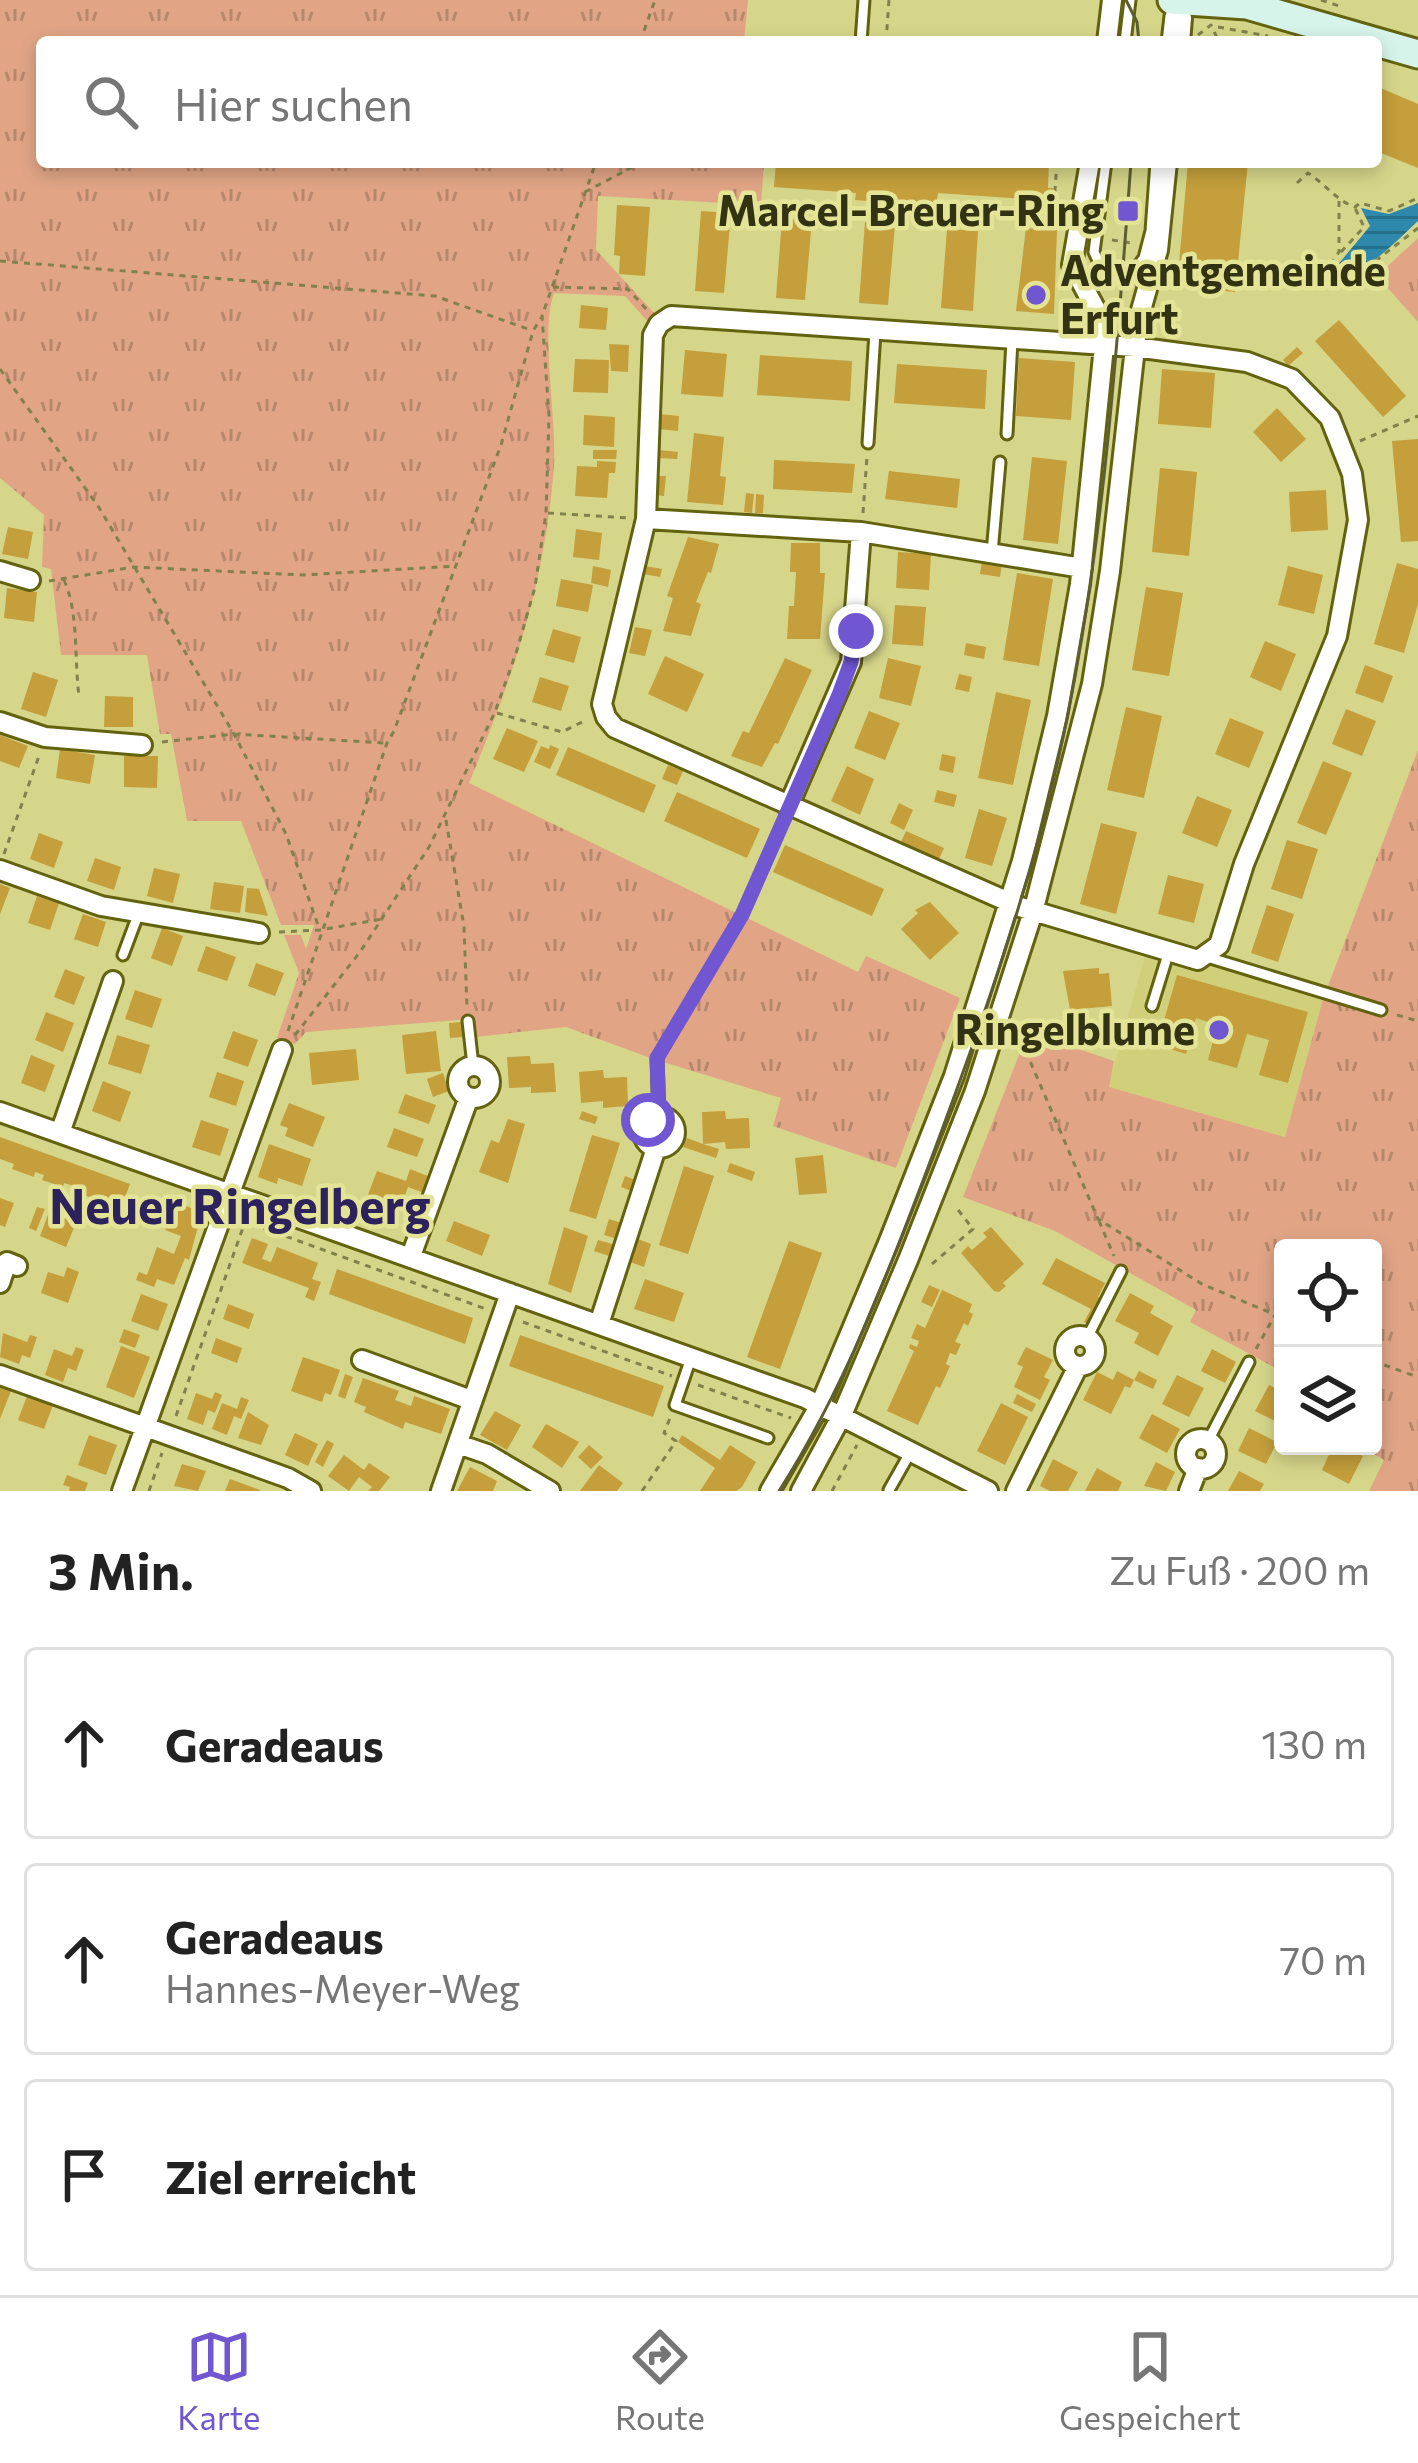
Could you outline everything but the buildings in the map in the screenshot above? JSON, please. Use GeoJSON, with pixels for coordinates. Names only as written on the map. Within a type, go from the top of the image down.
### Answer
{"type":"FeatureCollection","features":[{"type":"Feature","properties":{"kind":"main road"},"geometry":{"type":"LineString","coordinates":[[1178,4],[1243,3],[1356,36]]}},
{"type":"Feature","properties":{"kind":"main road"},"geometry":{"type":"LineString","coordinates":[[1382,44],[1418,54]]}},
{"type":"Feature","properties":{"kind":"street"},"geometry":{"type":"LineString","coordinates":[[1108,36],[1112,0]]}},
{"type":"Feature","properties":{"kind":"street"},"geometry":{"type":"LineString","coordinates":[[1178,4],[1180,36]]}},
{"type":"Feature","properties":{"kind":"street"},"geometry":{"type":"LineString","coordinates":[[801,1491],[842,1415],[975,1091],[1020,907],[1082,568],[1104,346],[1102,321],[1072,265],[1089,168]]}},
{"type":"Feature","properties":{"kind":"street"},"geometry":{"type":"LineString","coordinates":[[770,1491],[954,1076],[1020,907],[1092,684],[1110,571],[1138,321],[1158,250],[1166,168]]}},
{"type":"Feature","properties":{"kind":"street"},"geometry":{"type":"LineString","coordinates":[[671,316],[1012,340],[1135,347],[1252,363],[1292,380],[1330,418],[1352,474],[1358,520],[1337,636],[1244,864],[1219,945],[1207,957],[1198,959],[1020,907],[615,728],[604,712],[602,704],[646,519],[653,335],[658,324],[671,316]]}},
{"type":"Feature","properties":{"kind":"street"},"geometry":{"type":"LineString","coordinates":[[646,519],[861,532],[1082,568]]}},
{"type":"Feature","properties":{"kind":"street"},"geometry":{"type":"LineString","coordinates":[[788,807],[851,662],[861,532]]}},
{"type":"Feature","properties":{"kind":"street"},"geometry":{"type":"LineString","coordinates":[[0,572],[30,580]]}},
{"type":"Feature","properties":{"kind":"street"},"geometry":{"type":"LineString","coordinates":[[0,722],[45,737],[142,745]]}},
{"type":"Feature","properties":{"kind":"street"},"geometry":{"type":"LineString","coordinates":[[0,867],[101,906],[260,933]]}},
{"type":"Feature","properties":{"kind":"street"},"geometry":{"type":"LineString","coordinates":[[60,1133],[113,981]]}},
{"type":"Feature","properties":{"kind":"street"},"geometry":{"type":"LineString","coordinates":[[122,1491],[282,1050]]}},
{"type":"Feature","properties":{"kind":"street"},"geometry":{"type":"LineString","coordinates":[[411,1256],[469,1097],[459,1088],[459,1077],[473,1066]]}},
{"type":"Feature","properties":{"kind":"street"},"geometry":{"type":"LineString","coordinates":[[0,1112],[813,1402],[988,1491]]}},
{"type":"Feature","properties":{"kind":"street"},"geometry":{"type":"LineString","coordinates":[[599,1324],[656,1148],[646,1142],[642,1131],[648,1120],[659,1116]]}},
{"type":"Feature","properties":{"kind":"street"},"geometry":{"type":"LineString","coordinates":[[0,1282],[7,1262],[17,1266]]}},
{"type":"Feature","properties":{"kind":"street"},"geometry":{"type":"LineString","coordinates":[[441,1491],[511,1293]]}},
{"type":"Feature","properties":{"kind":"street"},"geometry":{"type":"LineString","coordinates":[[1016,1491],[1078,1366],[1094,1357],[1095,1348],[1087,1338]]}},
{"type":"Feature","properties":{"kind":"street"},"geometry":{"type":"LineString","coordinates":[[362,1360],[471,1400]]}},
{"type":"Feature","properties":{"kind":"street"},"geometry":{"type":"LineString","coordinates":[[0,1375],[288,1478],[311,1491]]}},
{"type":"Feature","properties":{"kind":"street"},"geometry":{"type":"LineString","coordinates":[[1189,1491],[1198,1468],[1209,1467],[1215,1460],[1216,1450],[1208,1441]]}},
{"type":"Feature","properties":{"kind":"street"},"geometry":{"type":"LineString","coordinates":[[458,1444],[487,1454],[550,1491]]}},
{"type":"Feature","properties":{"kind":"lane"},"geometry":{"type":"LineString","coordinates":[[861,36],[864,0]]}},
{"type":"Feature","properties":{"kind":"lane"},"geometry":{"type":"LineString","coordinates":[[1126,36],[1130,0]]}},
{"type":"Feature","properties":{"kind":"lane"},"geometry":{"type":"LineString","coordinates":[[1168,36],[1170,16],[1178,4]]}},
{"type":"Feature","properties":{"kind":"lane"},"geometry":{"type":"LineString","coordinates":[[1105,168],[1094,252],[1103,271],[1132,274],[1144,259],[1155,168]]}},
{"type":"Feature","properties":{"kind":"lane"},"geometry":{"type":"LineString","coordinates":[[868,443],[874,332]]}},
{"type":"Feature","properties":{"kind":"lane"},"geometry":{"type":"LineString","coordinates":[[1007,434],[1012,340]]}},
{"type":"Feature","properties":{"kind":"lane"},"geometry":{"type":"LineString","coordinates":[[992,553],[1000,462]]}},
{"type":"Feature","properties":{"kind":"lane"},"geometry":{"type":"LineString","coordinates":[[123,955],[138,914]]}},
{"type":"Feature","properties":{"kind":"lane"},"geometry":{"type":"LineString","coordinates":[[1152,1006],[1169,951]]}},
{"type":"Feature","properties":{"kind":"lane"},"geometry":{"type":"LineString","coordinates":[[1207,957],[1381,1010]]}},
{"type":"Feature","properties":{"kind":"lane"},"geometry":{"type":"LineString","coordinates":[[468,1021],[473,1066]]}},
{"type":"Feature","properties":{"kind":"lane"},"geometry":{"type":"LineString","coordinates":[[657,1058],[659,1116]]}},
{"type":"Feature","properties":{"kind":"lane"},"geometry":{"type":"LineString","coordinates":[[1087,1338],[1121,1271]]}},
{"type":"Feature","properties":{"kind":"lane"},"geometry":{"type":"LineString","coordinates":[[691,1358],[675,1405],[768,1438]]}},
{"type":"Feature","properties":{"kind":"lane"},"geometry":{"type":"LineString","coordinates":[[1208,1441],[1249,1361]]}},
{"type":"Feature","properties":{"kind":"lane"},"geometry":{"type":"LineString","coordinates":[[889,1490],[911,1451]]}},
{"type":"Feature","properties":{"kind":"path"},"geometry":{"type":"LineString","coordinates":[[642,36],[655,0]]}},
{"type":"Feature","properties":{"kind":"path"},"geometry":{"type":"LineString","coordinates":[[886,36],[889,0]]}},
{"type":"Feature","properties":{"kind":"path"},"geometry":{"type":"LineString","coordinates":[[1178,4],[1210,26],[1263,36]]}},
{"type":"Feature","properties":{"kind":"path"},"geometry":{"type":"LineString","coordinates":[[1210,26],[1216,36]]}},
{"type":"Feature","properties":{"kind":"path"},"geometry":{"type":"LineString","coordinates":[[282,1050],[387,743],[501,445],[533,331],[594,168]]}},
{"type":"Feature","properties":{"kind":"path"},"geometry":{"type":"LineString","coordinates":[[586,192],[631,168]]}},
{"type":"Feature","properties":{"kind":"path"},"geometry":{"type":"LineString","coordinates":[[1054,204],[1057,168]]}},
{"type":"Feature","properties":{"kind":"path"},"geometry":{"type":"LineString","coordinates":[[1297,183],[1308,173],[1340,201],[1355,207]]}},
{"type":"Feature","properties":{"kind":"path"},"geometry":{"type":"LineString","coordinates":[[1418,198],[1390,211],[1360,203],[1355,207],[1364,227],[1324,273],[1324,280],[1330,286],[1351,280],[1418,228]]}},
{"type":"Feature","properties":{"kind":"path"},"geometry":{"type":"LineString","coordinates":[[1338,255],[1340,201]]}},
{"type":"Feature","properties":{"kind":"path"},"geometry":{"type":"LineString","coordinates":[[1104,238],[1138,243]]}},
{"type":"Feature","properties":{"kind":"path"},"geometry":{"type":"LineString","coordinates":[[1113,254],[1121,241]]}},
{"type":"Feature","properties":{"kind":"path"},"geometry":{"type":"LineString","coordinates":[[0,261],[435,296],[533,331]]}},
{"type":"Feature","properties":{"kind":"path"},"geometry":{"type":"LineString","coordinates":[[551,286],[628,289],[634,296]]}},
{"type":"Feature","properties":{"kind":"path"},"geometry":{"type":"LineString","coordinates":[[282,1050],[382,919],[445,818],[496,712],[535,587],[546,513],[549,416],[542,316]]}},
{"type":"Feature","properties":{"kind":"path"},"geometry":{"type":"LineString","coordinates":[[0,369],[98,506],[234,734],[286,834],[320,931]]}},
{"type":"Feature","properties":{"kind":"path"},"geometry":{"type":"LineString","coordinates":[[1342,449],[1418,416]]}},
{"type":"Feature","properties":{"kind":"path"},"geometry":{"type":"LineString","coordinates":[[861,532],[868,443]]}},
{"type":"Feature","properties":{"kind":"path"},"geometry":{"type":"LineString","coordinates":[[546,513],[646,519]]}},
{"type":"Feature","properties":{"kind":"path"},"geometry":{"type":"LineString","coordinates":[[30,580],[134,567],[303,575],[456,566]]}},
{"type":"Feature","properties":{"kind":"path"},"geometry":{"type":"LineString","coordinates":[[64,579],[73,601],[79,696]]}},
{"type":"Feature","properties":{"kind":"path"},"geometry":{"type":"LineString","coordinates":[[496,712],[562,732],[604,712]]}},
{"type":"Feature","properties":{"kind":"path"},"geometry":{"type":"LineString","coordinates":[[142,745],[234,734],[387,743]]}},
{"type":"Feature","properties":{"kind":"path"},"geometry":{"type":"LineString","coordinates":[[0,867],[45,737]]}},
{"type":"Feature","properties":{"kind":"path"},"geometry":{"type":"LineString","coordinates":[[657,1058],[742,915],[788,807]]}},
{"type":"Feature","properties":{"kind":"path"},"geometry":{"type":"LineString","coordinates":[[445,818],[464,927],[468,1021]]}},
{"type":"Feature","properties":{"kind":"path"},"geometry":{"type":"LineString","coordinates":[[260,933],[320,931],[382,919]]}},
{"type":"Feature","properties":{"kind":"path"},"geometry":{"type":"LineString","coordinates":[[1381,1010],[1418,1021]]}},
{"type":"Feature","properties":{"kind":"path"},"geometry":{"type":"LineString","coordinates":[[1021,1040],[1121,1271]]}},
{"type":"Feature","properties":{"kind":"path"},"geometry":{"type":"LineString","coordinates":[[932,1264],[974,1229],[955,1206]]}},
{"type":"Feature","properties":{"kind":"path"},"geometry":{"type":"LineString","coordinates":[[1098,1219],[1202,1284],[1274,1313]]}},
{"type":"Feature","properties":{"kind":"path"},"geometry":{"type":"LineString","coordinates":[[149,1491],[245,1221]]}},
{"type":"Feature","properties":{"kind":"path"},"geometry":{"type":"LineString","coordinates":[[1249,1361],[1274,1317]]}},
{"type":"Feature","properties":{"kind":"path"},"geometry":{"type":"LineString","coordinates":[[1382,1364],[1418,1377]]}},
{"type":"Feature","properties":{"kind":"path"},"geometry":{"type":"LineString","coordinates":[[794,1422],[813,1402]]}},
{"type":"Feature","properties":{"kind":"path"},"geometry":{"type":"LineString","coordinates":[[642,1491],[676,1441],[664,1433],[675,1405]]}},
{"type":"Feature","properties":{"kind":"path"},"geometry":{"type":"LineString","coordinates":[[832,1491],[866,1426]]}},
{"type":"Feature","properties":{"kind":"shaded area","name":"Ringelblume"},"geometry":{"type":"Polygon","coordinates":[[[1147,949],[1323,999],[1285,1137],[1108,1087],[1147,949]]]}},
{"type":"Feature","properties":{"kind":"green space"},"geometry":{"type":"Polygon","coordinates":[[[0,0],[748,0],[745,36],[36,36],[36,168],[764,168],[761,205],[598,196],[596,250],[657,316],[649,323],[625,296],[554,293],[549,351],[554,466],[543,550],[513,666],[469,783],[858,972],[866,956],[960,998],[896,1168],[773,1126],[781,1098],[566,1027],[475,1037],[472,1019],[306,1032],[295,1044],[277,1038],[299,973],[284,935],[301,935],[306,949],[314,925],[281,925],[241,821],[187,821],[171,734],[160,734],[147,655],[61,655],[51,569],[42,567],[44,515],[0,478],[0,0]]]}},
{"type":"Feature","properties":{"kind":"green space"},"geometry":{"type":"Polygon","coordinates":[[[1418,238],[1418,322],[1377,276],[1418,238]]]}},
{"type":"Feature","properties":{"kind":"green space"},"geometry":{"type":"Polygon","coordinates":[[[1418,750],[1418,1491],[1369,1491],[1384,1460],[1376,1455],[1382,1455],[1382,1239],[1274,1239],[1274,1367],[1190,1322],[1196,1310],[1055,1231],[963,1197],[1028,1032],[1114,1061],[1109,1087],[1285,1137],[1323,999],[1418,750]]]}},
{"type":"Feature","properties":{"kind":"water"},"geometry":{"type":"Polygon","coordinates":[[[1418,203],[1418,221],[1389,248],[1357,271],[1333,277],[1370,226],[1361,208],[1389,214],[1418,203]]]}},
{"type":"Feature","properties":{"kind":"tram line"},"geometry":{"type":"LineString","coordinates":[[1126,0],[1138,36]]}},
{"type":"Feature","properties":{"kind":"tram line"},"geometry":{"type":"LineString","coordinates":[[779,1491],[844,1372],[898,1246],[984,1014],[1045,815],[1072,690],[1096,540],[1131,168]]}},
{"type":"Feature","properties":{"kind":"place","name":"Marcel-Breuer-Ring"},"geometry":{"type":"Point","coordinates":[1128,211]}},
{"type":"Feature","properties":{"kind":"place","name":"Adventgemeinde Erfurt"},"geometry":{"type":"Point","coordinates":[1036,295]}},
{"type":"Feature","properties":{"kind":"place","name":"Ringelblume"},"geometry":{"type":"Point","coordinates":[1219,1030]}},
{"type":"Feature","properties":{"kind":"district","name":"Neuer Ringelberg"},"geometry":{"type":"Point","coordinates":[240,1207]}},
{"type":"Feature","properties":{"kind":"route"},"geometry":{"type":"LineString","coordinates":[[648,1120],[659,1116],[657,1058],[742,915],[839,695],[856,631]]}}]}
